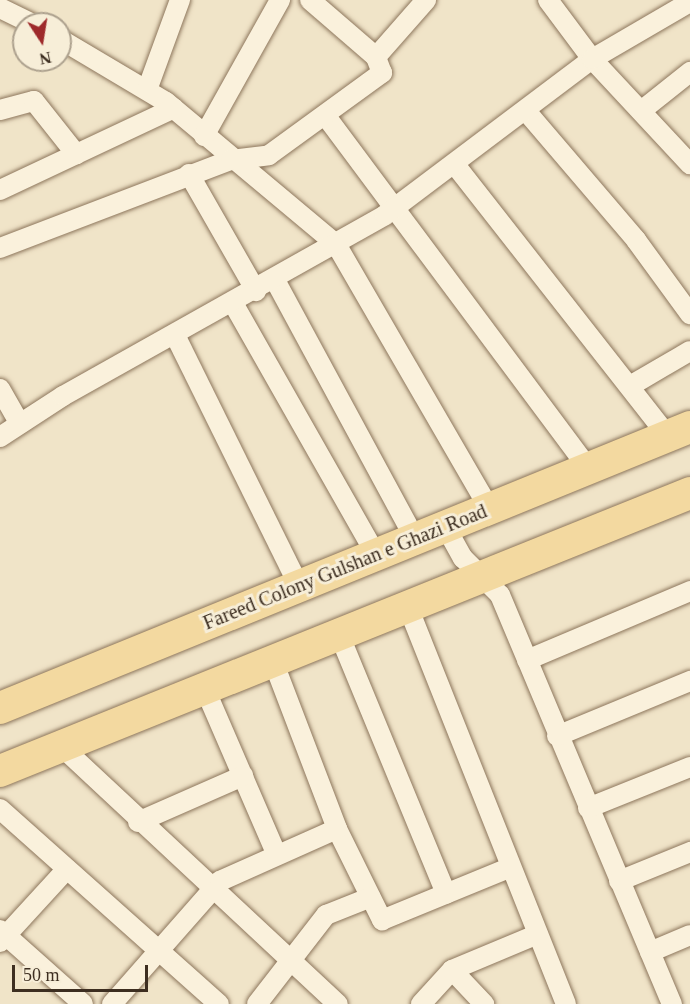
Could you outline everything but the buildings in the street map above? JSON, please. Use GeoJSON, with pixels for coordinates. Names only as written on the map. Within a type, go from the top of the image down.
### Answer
{"type":"FeatureCollection","features":[{"type":"Feature","properties":{"kind":"main road","name":"Fareed Colony Gulshan e Ghazi Road"},"geometry":{"type":"LineString","coordinates":[[0,708],[679,431]]}},
{"type":"Feature","properties":{"kind":"main road"},"geometry":{"type":"LineString","coordinates":[[0,771],[690,494]]}},
{"type":"Feature","properties":{"kind":"street"},"geometry":{"type":"LineString","coordinates":[[147,90],[180,0]]}},
{"type":"Feature","properties":{"kind":"street"},"geometry":{"type":"LineString","coordinates":[[204,136],[280,0]]}},
{"type":"Feature","properties":{"kind":"street"},"geometry":{"type":"LineString","coordinates":[[0,248],[189,174],[231,160],[269,155],[382,73],[376,57],[310,0]]}},
{"type":"Feature","properties":{"kind":"street"},"geometry":{"type":"LineString","coordinates":[[376,57],[426,0]]}},
{"type":"Feature","properties":{"kind":"street"},"geometry":{"type":"LineString","coordinates":[[553,2],[592,59],[687,156]]}},
{"type":"Feature","properties":{"kind":"street"},"geometry":{"type":"LineString","coordinates":[[0,437],[175,335],[256,291],[394,209],[456,166],[592,59],[690,2]]}},
{"type":"Feature","properties":{"kind":"street"},"geometry":{"type":"LineString","coordinates":[[72,46],[174,108],[231,160],[336,244],[489,508]]}},
{"type":"Feature","properties":{"kind":"street"},"geometry":{"type":"LineString","coordinates":[[641,111],[690,72]]}},
{"type":"Feature","properties":{"kind":"street"},"geometry":{"type":"LineString","coordinates":[[0,110],[34,101],[76,154]]}},
{"type":"Feature","properties":{"kind":"street"},"geometry":{"type":"LineString","coordinates":[[0,190],[174,108]]}},
{"type":"Feature","properties":{"kind":"street"},"geometry":{"type":"LineString","coordinates":[[526,111],[636,240],[690,314]]}},
{"type":"Feature","properties":{"kind":"street"},"geometry":{"type":"LineString","coordinates":[[325,115],[588,468]]}},
{"type":"Feature","properties":{"kind":"street"},"geometry":{"type":"LineString","coordinates":[[456,166],[630,386],[679,431]]}},
{"type":"Feature","properties":{"kind":"street"},"geometry":{"type":"LineString","coordinates":[[189,174],[256,291]]}},
{"type":"Feature","properties":{"kind":"street"},"geometry":{"type":"LineString","coordinates":[[274,280],[415,538]]}},
{"type":"Feature","properties":{"kind":"street"},"geometry":{"type":"LineString","coordinates":[[233,303],[376,555]]}},
{"type":"Feature","properties":{"kind":"street"},"geometry":{"type":"LineString","coordinates":[[175,335],[299,586]]}},
{"type":"Feature","properties":{"kind":"street"},"geometry":{"type":"LineString","coordinates":[[630,386],[690,351]]}},
{"type":"Feature","properties":{"kind":"street"},"geometry":{"type":"LineString","coordinates":[[0,389],[20,424]]}},
{"type":"Feature","properties":{"kind":"street"},"geometry":{"type":"LineString","coordinates":[[445,526],[463,558],[501,595],[556,736],[672,1004]]}},
{"type":"Feature","properties":{"kind":"street"},"geometry":{"type":"LineString","coordinates":[[527,660],[690,591]]}},
{"type":"Feature","properties":{"kind":"street"},"geometry":{"type":"LineString","coordinates":[[408,607],[566,1004]]}},
{"type":"Feature","properties":{"kind":"street"},"geometry":{"type":"LineString","coordinates":[[339,634],[446,894]]}},
{"type":"Feature","properties":{"kind":"street"},"geometry":{"type":"LineString","coordinates":[[273,661],[337,828],[382,920],[511,867]]}},
{"type":"Feature","properties":{"kind":"street"},"geometry":{"type":"LineString","coordinates":[[556,736],[690,681]]}},
{"type":"Feature","properties":{"kind":"street"},"geometry":{"type":"LineString","coordinates":[[205,689],[277,855]]}},
{"type":"Feature","properties":{"kind":"street"},"geometry":{"type":"LineString","coordinates":[[62,747],[138,822],[338,1004]]}},
{"type":"Feature","properties":{"kind":"street"},"geometry":{"type":"LineString","coordinates":[[588,808],[690,767]]}},
{"type":"Feature","properties":{"kind":"street"},"geometry":{"type":"LineString","coordinates":[[138,822],[243,776]]}},
{"type":"Feature","properties":{"kind":"street"},"geometry":{"type":"LineString","coordinates":[[0,809],[219,1004]]}},
{"type":"Feature","properties":{"kind":"street"},"geometry":{"type":"LineString","coordinates":[[112,1004],[212,890],[277,855],[337,828]]}},
{"type":"Feature","properties":{"kind":"street"},"geometry":{"type":"LineString","coordinates":[[620,881],[690,852]]}},
{"type":"Feature","properties":{"kind":"street"},"geometry":{"type":"LineString","coordinates":[[67,869],[2,936],[83,1004]]}},
{"type":"Feature","properties":{"kind":"street"},"geometry":{"type":"LineString","coordinates":[[257,1004],[293,963],[327,915],[370,897]]}},
{"type":"Feature","properties":{"kind":"street"},"geometry":{"type":"LineString","coordinates":[[421,1004],[453,970],[538,934]]}},
{"type":"Feature","properties":{"kind":"street"},"geometry":{"type":"LineString","coordinates":[[650,952],[690,935]]}},
{"type":"Feature","properties":{"kind":"street"},"geometry":{"type":"LineString","coordinates":[[453,970],[484,1004]]}}]}
